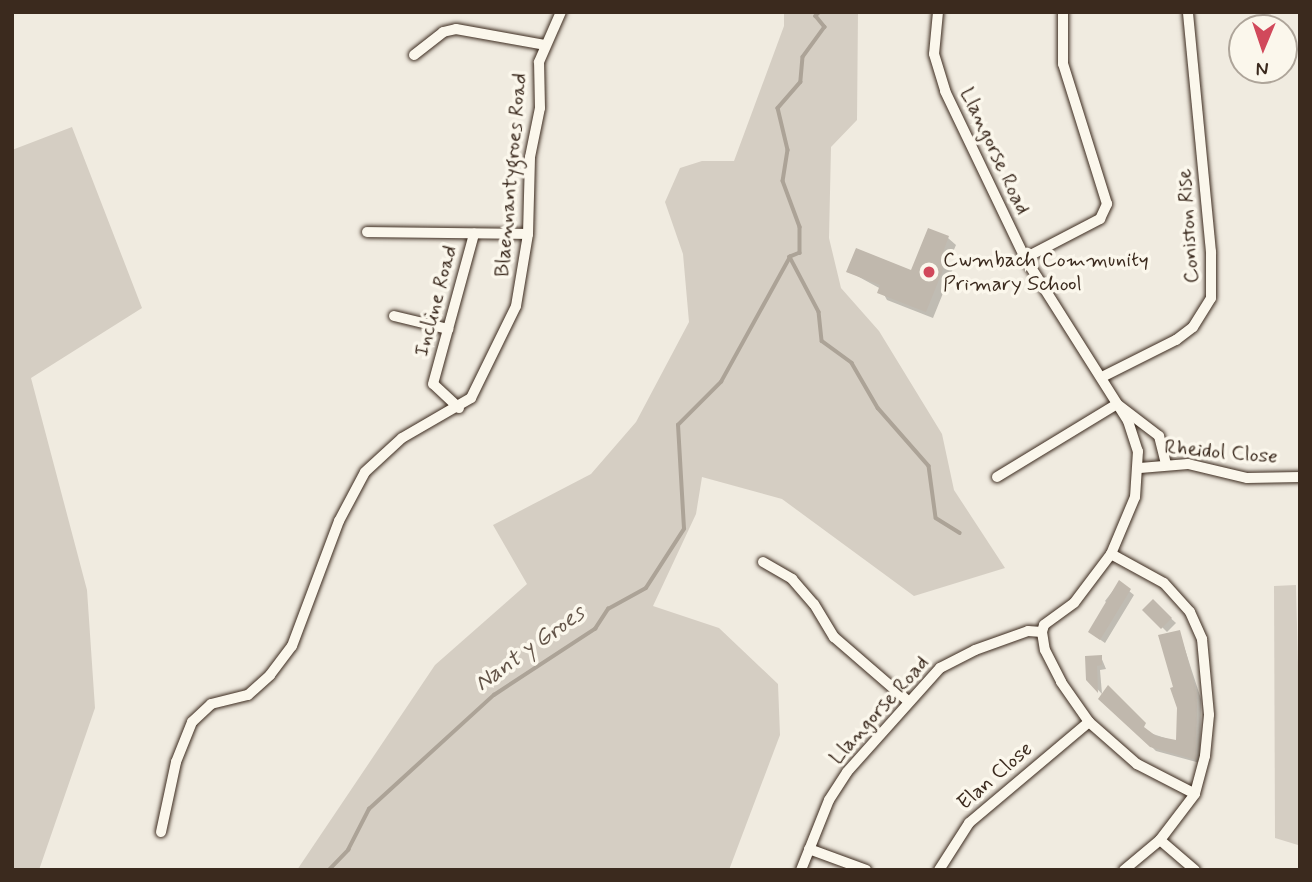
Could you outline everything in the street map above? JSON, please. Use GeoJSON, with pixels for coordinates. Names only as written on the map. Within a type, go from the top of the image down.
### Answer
{"type":"FeatureCollection","features":[{"type":"Feature","properties":{"kind":"street","name":"Blaennantygroes Road"},"geometry":{"type":"LineString","coordinates":[[161,832],[176,762],[192,722],[211,704],[248,695],[292,646],[339,521],[365,472],[402,438],[459,408],[471,398],[516,306],[528,234],[530,157],[545,45],[561,12]]}},
{"type":"Feature","properties":{"kind":"street","name":"Llangorse Road"},"geometry":{"type":"LineString","coordinates":[[801,870],[829,800],[847,772],[940,668],[1028,631],[1042,632],[1044,625],[1074,603],[1111,555],[1128,521],[1140,468],[1133,435],[1102,377],[1025,258],[937,70],[933,40],[938,12]]}},
{"type":"Feature","properties":{"kind":"street"},"geometry":{"type":"LineString","coordinates":[[1025,258],[1100,219],[1107,204],[1063,64],[1063,12]]}},
{"type":"Feature","properties":{"kind":"street","name":"Coniston Rise"},"geometry":{"type":"LineString","coordinates":[[1102,377],[1176,340],[1193,327],[1211,298],[1211,253],[1188,12]]}},
{"type":"Feature","properties":{"kind":"street"},"geometry":{"type":"LineString","coordinates":[[414,55],[443,32],[456,29],[545,45]]}},
{"type":"Feature","properties":{"kind":"street"},"geometry":{"type":"LineString","coordinates":[[367,232],[528,234]]}},
{"type":"Feature","properties":{"kind":"street","name":"Incline Road"},"geometry":{"type":"LineString","coordinates":[[459,408],[433,384],[474,234]]}},
{"type":"Feature","properties":{"kind":"street"},"geometry":{"type":"LineString","coordinates":[[394,316],[449,330]]}},
{"type":"Feature","properties":{"kind":"street"},"geometry":{"type":"LineString","coordinates":[[997,477],[1117,404]]}},
{"type":"Feature","properties":{"kind":"street","name":"Llangorse Road"},"geometry":{"type":"LineString","coordinates":[[1117,404],[1159,436],[1166,464]]}},
{"type":"Feature","properties":{"kind":"street","name":"Rheidol Close"},"geometry":{"type":"LineString","coordinates":[[1140,468],[1166,464],[1247,478],[1300,477]]}},
{"type":"Feature","properties":{"kind":"street"},"geometry":{"type":"LineString","coordinates":[[1111,555],[1164,583],[1190,612],[1202,639],[1209,715],[1205,756],[1195,794],[1160,840],[1124,870]]}},
{"type":"Feature","properties":{"kind":"street"},"geometry":{"type":"LineString","coordinates":[[763,562],[792,579],[814,604],[834,637],[909,702]]}},
{"type":"Feature","properties":{"kind":"street"},"geometry":{"type":"LineString","coordinates":[[1042,632],[1045,650],[1061,682],[1089,722],[1138,764],[1195,794]]}},
{"type":"Feature","properties":{"kind":"street","name":"Elan Close"},"geometry":{"type":"LineString","coordinates":[[939,870],[969,823],[1089,722]]}},
{"type":"Feature","properties":{"kind":"street"},"geometry":{"type":"LineString","coordinates":[[1160,840],[1195,870]]}},
{"type":"Feature","properties":{"kind":"street"},"geometry":{"type":"LineString","coordinates":[[809,849],[866,870]]}},
{"type":"Feature","properties":{"kind":"shaded area"},"geometry":{"type":"Polygon","coordinates":[[[784,12],[858,12],[857,120],[831,147],[829,238],[841,288],[879,331],[942,434],[954,490],[1005,568],[914,596],[782,499],[702,477],[696,514],[653,606],[719,628],[778,684],[780,735],[729,870],[297,870],[435,665],[527,584],[493,525],[591,474],[636,422],[689,322],[683,254],[665,202],[680,168],[702,161],[734,161],[784,26],[784,12]]]}},
{"type":"Feature","properties":{"kind":"shaded area"},"geometry":{"type":"Polygon","coordinates":[[[72,127],[142,308],[31,378],[87,590],[95,708],[39,870],[12,870],[12,150],[72,127]]]}},
{"type":"Feature","properties":{"kind":"shaded area"},"geometry":{"type":"Polygon","coordinates":[[[1296,585],[1300,746],[1298,845],[1275,838],[1274,586],[1296,585]]]}},
{"type":"Feature","properties":{"kind":"building"},"geometry":{"type":"Polygon","coordinates":[[[928,228],[949,236],[942,255],[948,257],[926,312],[877,293],[880,285],[846,272],[856,248],[911,270],[928,228]]]}},
{"type":"Feature","properties":{"kind":"building"},"geometry":{"type":"Polygon","coordinates":[[[1119,580],[1131,589],[1100,640],[1088,632],[1119,580]]]}},
{"type":"Feature","properties":{"kind":"building"},"geometry":{"type":"Polygon","coordinates":[[[1153,599],[1172,618],[1161,629],[1142,610],[1153,599]]]}},
{"type":"Feature","properties":{"kind":"building"},"geometry":{"type":"Polygon","coordinates":[[[1180,630],[1197,693],[1196,760],[1150,747],[1098,699],[1108,685],[1146,723],[1144,727],[1156,736],[1176,740],[1177,708],[1158,635],[1180,630]]]}},
{"type":"Feature","properties":{"kind":"building"},"geometry":{"type":"Polygon","coordinates":[[[1102,655],[1102,665],[1097,666],[1098,693],[1086,680],[1085,656],[1102,655]]]}},
{"type":"Feature","properties":{"kind":"waterway"},"geometry":{"type":"LineString","coordinates":[[820,12],[816,16],[825,27],[803,57],[801,82],[778,108],[788,150],[783,181],[800,227],[800,253],[790,257],[819,312],[822,341],[852,363],[878,408],[929,466],[936,518],[960,533]]}},
{"type":"Feature","properties":{"kind":"waterway","name":"Nant y Groes"},"geometry":{"type":"LineString","coordinates":[[329,870],[348,850],[369,809],[494,695],[595,629],[608,609],[646,588],[684,529],[678,425],[721,382],[790,257]]}},
{"type":"Feature","properties":{"kind":"place","name":"Cwmbach Community Primary School"},"geometry":{"type":"Point","coordinates":[929,272]}}]}
